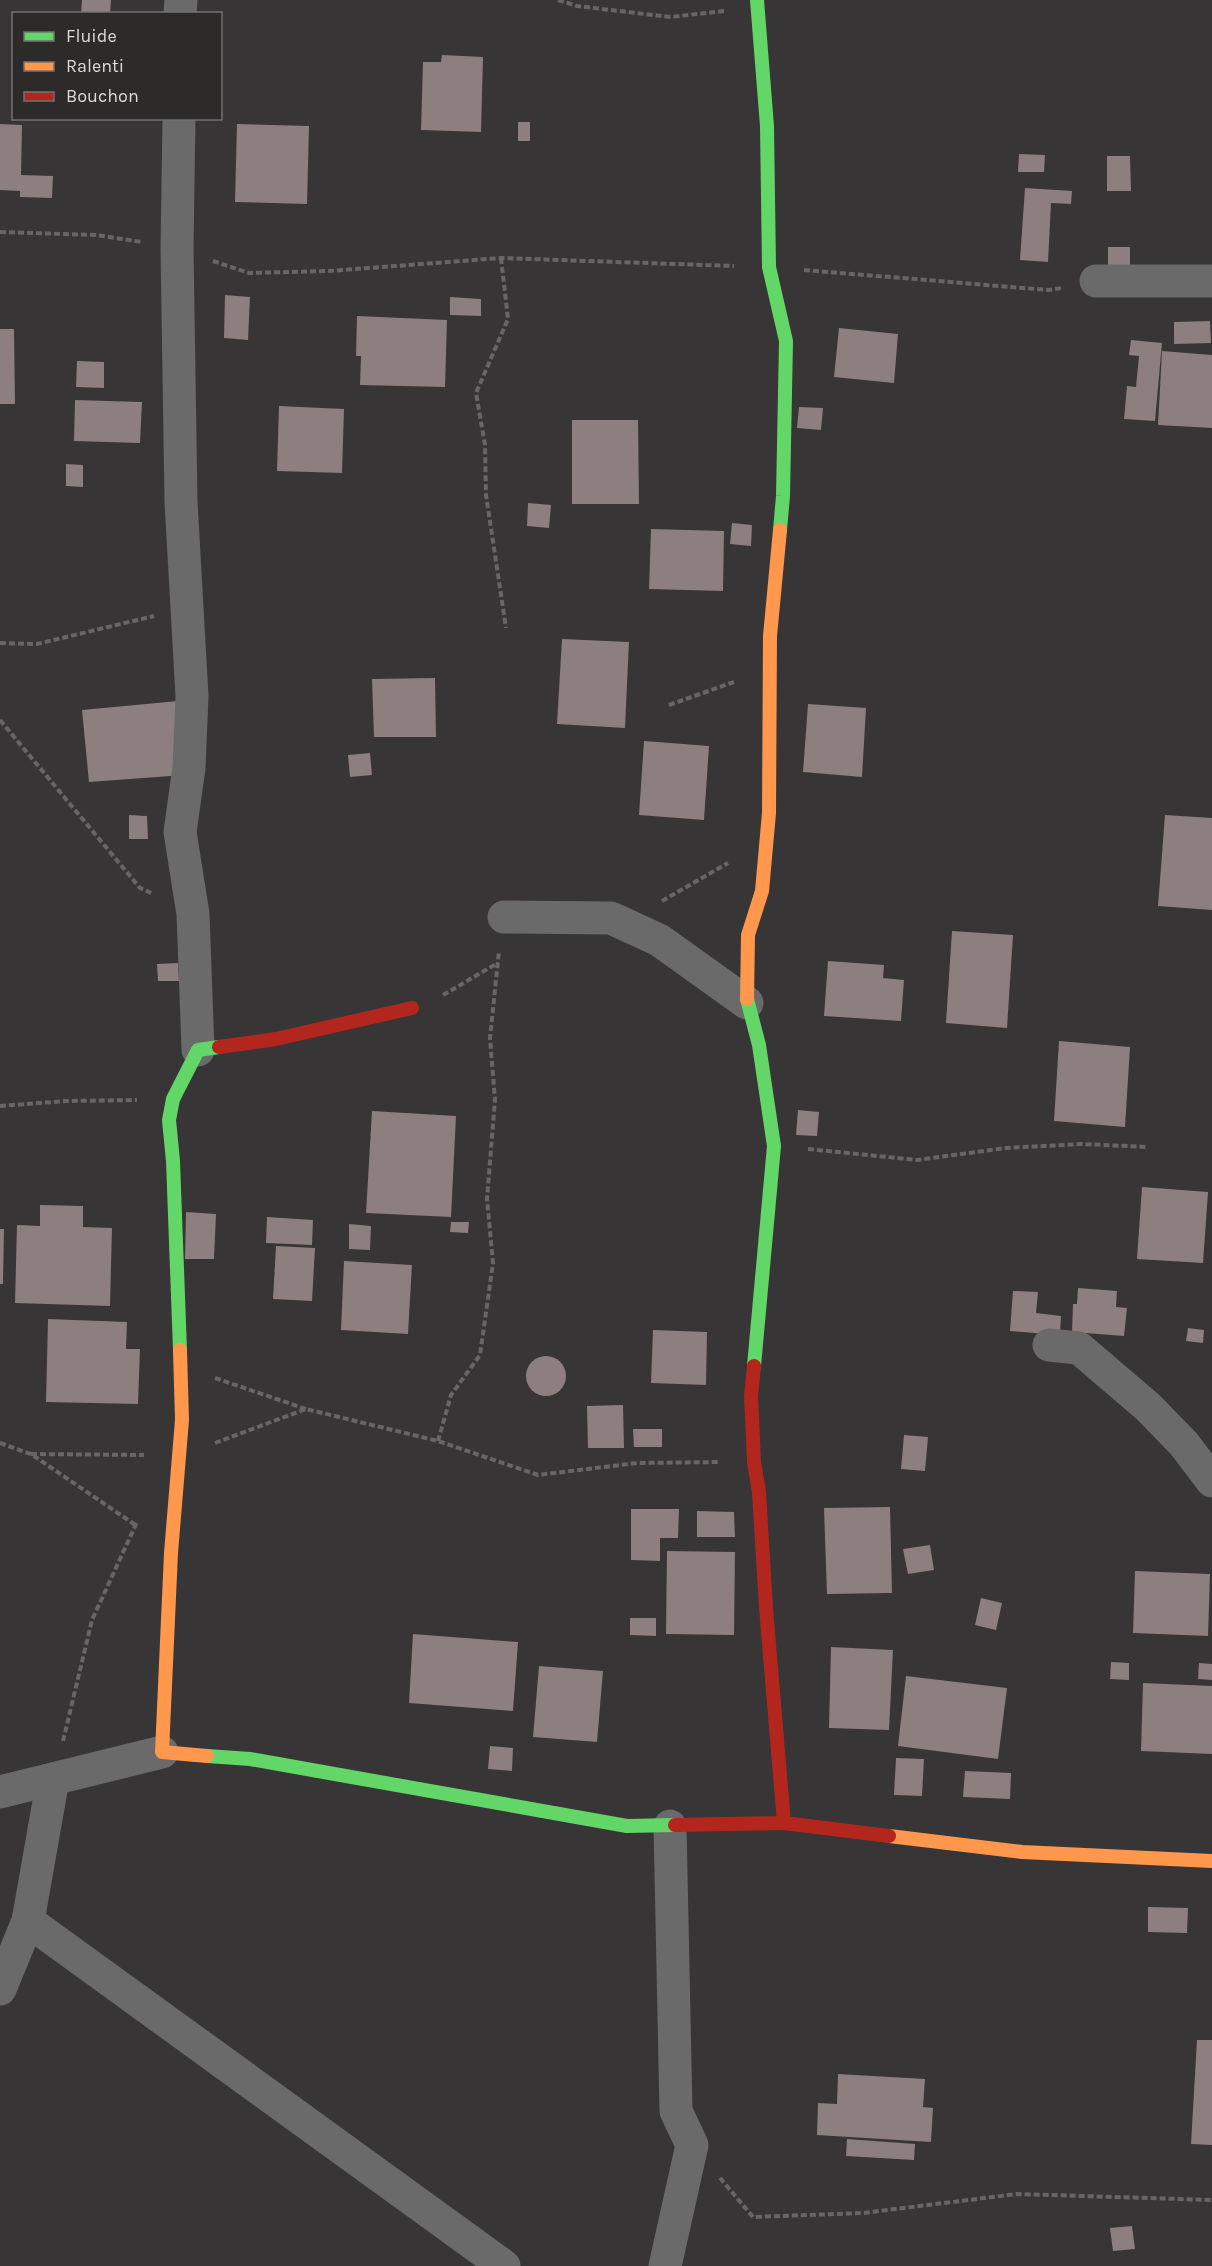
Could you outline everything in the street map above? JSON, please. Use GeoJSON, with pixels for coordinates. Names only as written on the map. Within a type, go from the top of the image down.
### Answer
{"type":"FeatureCollection","features":[{"type":"Feature","properties":{"kind":"street"},"geometry":{"type":"LineString","coordinates":[[758,0],[767,126],[769,267],[786,341],[783,496],[770,636],[769,813],[762,891],[748,935],[747,1003],[759,1045],[774,1146],[751,1396],[753,1462],[759,1492],[784,1823]]}},
{"type":"Feature","properties":{"kind":"street"},"geometry":{"type":"LineString","coordinates":[[162,1752],[171,1553],[182,1420],[173,1161],[169,1120],[173,1099],[198,1050],[193,914],[180,832],[189,768],[192,696],[181,502],[177,248],[179,120]]}},
{"type":"Feature","properties":{"kind":"street"},"geometry":{"type":"LineString","coordinates":[[1096,281],[1212,281]]}},
{"type":"Feature","properties":{"kind":"street"},"geometry":{"type":"LineString","coordinates":[[504,917],[611,918],[659,940],[747,1003]]}},
{"type":"Feature","properties":{"kind":"street"},"geometry":{"type":"LineString","coordinates":[[198,1050],[276,1039],[412,1008]]}},
{"type":"Feature","properties":{"kind":"street"},"geometry":{"type":"LineString","coordinates":[[1050,1345],[1079,1348],[1148,1407],[1184,1444],[1212,1481]]}},
{"type":"Feature","properties":{"kind":"street"},"geometry":{"type":"LineString","coordinates":[[0,1792],[162,1752],[250,1760],[627,1826],[784,1823],[1022,1852],[1212,1861]]}},
{"type":"Feature","properties":{"kind":"street"},"geometry":{"type":"LineString","coordinates":[[0,1989],[28,1921],[53,1779]]}},
{"type":"Feature","properties":{"kind":"street"},"geometry":{"type":"LineString","coordinates":[[665,2266],[692,2145],[676,2111],[670,1826]]}},
{"type":"Feature","properties":{"kind":"street"},"geometry":{"type":"LineString","coordinates":[[28,1921],[504,2266]]}},
{"type":"Feature","properties":{"kind":"path"},"geometry":{"type":"LineString","coordinates":[[558,0],[577,6],[670,16],[729,11]]}},
{"type":"Feature","properties":{"kind":"path"},"geometry":{"type":"LineString","coordinates":[[0,232],[96,235],[177,248],[249,273],[329,271],[501,258],[769,267],[1048,290],[1096,281]]}},
{"type":"Feature","properties":{"kind":"path"},"geometry":{"type":"LineString","coordinates":[[501,258],[508,319],[476,393],[486,444],[486,495],[506,628]]}},
{"type":"Feature","properties":{"kind":"path"},"geometry":{"type":"LineString","coordinates":[[0,643],[37,644],[157,615],[186,576]]}},
{"type":"Feature","properties":{"kind":"path"},"geometry":{"type":"LineString","coordinates":[[669,705],[740,680],[770,659]]}},
{"type":"Feature","properties":{"kind":"path"},"geometry":{"type":"LineString","coordinates":[[0,720],[140,888],[193,914]]}},
{"type":"Feature","properties":{"kind":"path"},"geometry":{"type":"LineString","coordinates":[[611,918],[643,911],[767,839]]}},
{"type":"Feature","properties":{"kind":"path"},"geometry":{"type":"LineString","coordinates":[[438,1441],[451,1395],[480,1355],[493,1263],[487,1199],[495,1100],[490,1038],[504,917]]}},
{"type":"Feature","properties":{"kind":"path"},"geometry":{"type":"LineString","coordinates":[[412,1008],[440,997],[497,963]]}},
{"type":"Feature","properties":{"kind":"path"},"geometry":{"type":"LineString","coordinates":[[0,1106],[66,1101],[173,1099]]}},
{"type":"Feature","properties":{"kind":"path"},"geometry":{"type":"LineString","coordinates":[[774,1146],[917,1160],[1006,1148],[1082,1144],[1148,1147]]}},
{"type":"Feature","properties":{"kind":"path"},"geometry":{"type":"LineString","coordinates":[[181,1364],[230,1384],[306,1409],[438,1441],[538,1475],[637,1463],[753,1462]]}},
{"type":"Feature","properties":{"kind":"path"},"geometry":{"type":"LineString","coordinates":[[31,1454],[179,1456],[306,1409]]}},
{"type":"Feature","properties":{"kind":"path"},"geometry":{"type":"LineString","coordinates":[[0,1443],[31,1454],[135,1525],[171,1553]]}},
{"type":"Feature","properties":{"kind":"path"},"geometry":{"type":"LineString","coordinates":[[53,1779],[92,1620],[141,1515]]}},
{"type":"Feature","properties":{"kind":"path"},"geometry":{"type":"LineString","coordinates":[[692,2145],[753,2217],[863,2213],[1017,2194],[1212,2200]]}},
{"type":"Feature","properties":{"kind":"building"},"geometry":{"type":"Polygon","coordinates":[[[82,0],[111,0],[110,12],[81,12],[82,0]]]}},
{"type":"Feature","properties":{"kind":"building"},"geometry":{"type":"Polygon","coordinates":[[[442,55],[483,57],[481,132],[421,130],[423,62],[441,62],[442,55]]]}},
{"type":"Feature","properties":{"kind":"building"},"geometry":{"type":"Polygon","coordinates":[[[518,122],[530,122],[530,141],[518,141],[518,122]]]}},
{"type":"Feature","properties":{"kind":"building"},"geometry":{"type":"Polygon","coordinates":[[[0,124],[22,125],[21,175],[53,176],[52,198],[20,197],[20,191],[0,190],[0,124]]]}},
{"type":"Feature","properties":{"kind":"building"},"geometry":{"type":"Polygon","coordinates":[[[237,124],[309,126],[307,204],[235,202],[237,124]]]}},
{"type":"Feature","properties":{"kind":"building"},"geometry":{"type":"Polygon","coordinates":[[[1019,154],[1045,155],[1044,172],[1018,172],[1019,154]]]}},
{"type":"Feature","properties":{"kind":"building"},"geometry":{"type":"Polygon","coordinates":[[[1107,156],[1130,156],[1131,191],[1107,191],[1107,156]]]}},
{"type":"Feature","properties":{"kind":"building"},"geometry":{"type":"Polygon","coordinates":[[[1025,188],[1072,191],[1071,204],[1051,203],[1048,262],[1020,260],[1025,188]]]}},
{"type":"Feature","properties":{"kind":"building"},"geometry":{"type":"Polygon","coordinates":[[[1108,247],[1130,247],[1130,265],[1108,265],[1108,247]]]}},
{"type":"Feature","properties":{"kind":"building"},"geometry":{"type":"Polygon","coordinates":[[[225,295],[250,297],[248,340],[224,338],[225,295]]]}},
{"type":"Feature","properties":{"kind":"building"},"geometry":{"type":"Polygon","coordinates":[[[450,297],[481,299],[481,316],[450,315],[450,297]]]}},
{"type":"Feature","properties":{"kind":"building"},"geometry":{"type":"Polygon","coordinates":[[[357,316],[447,320],[445,387],[360,385],[361,356],[356,356],[357,316]]]}},
{"type":"Feature","properties":{"kind":"building"},"geometry":{"type":"Polygon","coordinates":[[[1210,321],[1211,343],[1174,344],[1174,322],[1210,321]]]}},
{"type":"Feature","properties":{"kind":"building"},"geometry":{"type":"Polygon","coordinates":[[[839,328],[898,334],[894,383],[834,377],[839,328]]]}},
{"type":"Feature","properties":{"kind":"building"},"geometry":{"type":"Polygon","coordinates":[[[0,329],[14,329],[15,404],[0,404],[0,329]]]}},
{"type":"Feature","properties":{"kind":"building"},"geometry":{"type":"Polygon","coordinates":[[[1131,340],[1162,343],[1155,421],[1124,419],[1127,386],[1136,387],[1139,356],[1129,355],[1131,340]]]}},
{"type":"Feature","properties":{"kind":"building"},"geometry":{"type":"Polygon","coordinates":[[[1162,351],[1212,355],[1212,428],[1158,425],[1162,351]]]}},
{"type":"Feature","properties":{"kind":"building"},"geometry":{"type":"Polygon","coordinates":[[[77,361],[104,362],[104,388],[76,387],[77,361]]]}},
{"type":"Feature","properties":{"kind":"building"},"geometry":{"type":"Polygon","coordinates":[[[75,400],[142,402],[140,443],[74,441],[75,400]]]}},
{"type":"Feature","properties":{"kind":"building"},"geometry":{"type":"Polygon","coordinates":[[[279,406],[344,409],[342,473],[277,471],[279,406]]]}},
{"type":"Feature","properties":{"kind":"building"},"geometry":{"type":"Polygon","coordinates":[[[799,407],[823,408],[821,430],[797,428],[799,407]]]}},
{"type":"Feature","properties":{"kind":"building"},"geometry":{"type":"Polygon","coordinates":[[[572,420],[638,420],[639,504],[572,504],[572,420]]]}},
{"type":"Feature","properties":{"kind":"building"},"geometry":{"type":"Polygon","coordinates":[[[66,464],[83,465],[83,487],[66,486],[66,464]]]}},
{"type":"Feature","properties":{"kind":"building"},"geometry":{"type":"Polygon","coordinates":[[[528,503],[551,505],[549,528],[527,526],[528,503]]]}},
{"type":"Feature","properties":{"kind":"building"},"geometry":{"type":"Polygon","coordinates":[[[732,523],[752,525],[751,546],[730,544],[732,523]]]}},
{"type":"Feature","properties":{"kind":"building"},"geometry":{"type":"Polygon","coordinates":[[[651,529],[724,531],[723,591],[649,589],[651,529]]]}},
{"type":"Feature","properties":{"kind":"building"},"geometry":{"type":"Polygon","coordinates":[[[562,639],[629,642],[625,728],[557,724],[562,639]]]}},
{"type":"Feature","properties":{"kind":"building"},"geometry":{"type":"Polygon","coordinates":[[[435,678],[436,737],[374,737],[372,679],[435,678]]]}},
{"type":"Feature","properties":{"kind":"building"},"geometry":{"type":"Polygon","coordinates":[[[178,701],[184,775],[89,782],[82,710],[178,701]]]}},
{"type":"Feature","properties":{"kind":"building"},"geometry":{"type":"Polygon","coordinates":[[[808,704],[866,708],[862,777],[803,772],[808,704]]]}},
{"type":"Feature","properties":{"kind":"building"},"geometry":{"type":"Polygon","coordinates":[[[644,741],[709,746],[704,820],[639,815],[644,741]]]}},
{"type":"Feature","properties":{"kind":"building"},"geometry":{"type":"Polygon","coordinates":[[[370,753],[372,775],[350,777],[348,755],[370,753]]]}},
{"type":"Feature","properties":{"kind":"building"},"geometry":{"type":"Polygon","coordinates":[[[129,815],[147,816],[148,839],[129,839],[129,815]]]}},
{"type":"Feature","properties":{"kind":"building"},"geometry":{"type":"Polygon","coordinates":[[[1165,815],[1212,818],[1212,910],[1158,906],[1165,815]]]}},
{"type":"Feature","properties":{"kind":"building"},"geometry":{"type":"Polygon","coordinates":[[[952,931],[1013,935],[1007,1028],[946,1023],[952,931]]]}},
{"type":"Feature","properties":{"kind":"building"},"geometry":{"type":"Polygon","coordinates":[[[828,961],[884,965],[883,978],[904,980],[901,1021],[824,1016],[828,961]]]}},
{"type":"Feature","properties":{"kind":"building"},"geometry":{"type":"Polygon","coordinates":[[[178,963],[179,981],[158,981],[157,964],[178,963]]]}},
{"type":"Feature","properties":{"kind":"building"},"geometry":{"type":"Polygon","coordinates":[[[1059,1041],[1130,1047],[1125,1127],[1054,1121],[1059,1041]]]}},
{"type":"Feature","properties":{"kind":"building"},"geometry":{"type":"Polygon","coordinates":[[[798,1110],[819,1112],[817,1136],[796,1135],[798,1110]]]}},
{"type":"Feature","properties":{"kind":"building"},"geometry":{"type":"Polygon","coordinates":[[[372,1111],[456,1116],[451,1217],[366,1213],[372,1111]]]}},
{"type":"Feature","properties":{"kind":"building"},"geometry":{"type":"Polygon","coordinates":[[[1142,1187],[1208,1192],[1203,1263],[1137,1259],[1142,1187]]]}},
{"type":"Feature","properties":{"kind":"building"},"geometry":{"type":"Polygon","coordinates":[[[40,1205],[83,1206],[83,1227],[112,1228],[110,1306],[15,1303],[17,1225],[40,1226],[40,1205]]]}},
{"type":"Feature","properties":{"kind":"building"},"geometry":{"type":"Polygon","coordinates":[[[186,1212],[216,1214],[214,1259],[185,1259],[186,1212]]]}},
{"type":"Feature","properties":{"kind":"building"},"geometry":{"type":"Polygon","coordinates":[[[267,1217],[313,1220],[312,1245],[266,1243],[267,1217]]]}},
{"type":"Feature","properties":{"kind":"building"},"geometry":{"type":"Polygon","coordinates":[[[451,1222],[469,1222],[468,1233],[450,1232],[451,1222]]]}},
{"type":"Feature","properties":{"kind":"building"},"geometry":{"type":"Polygon","coordinates":[[[349,1224],[371,1226],[370,1250],[349,1249],[349,1224]]]}},
{"type":"Feature","properties":{"kind":"building"},"geometry":{"type":"Polygon","coordinates":[[[0,1229],[4,1229],[3,1284],[0,1284],[0,1229]]]}},
{"type":"Feature","properties":{"kind":"building"},"geometry":{"type":"Polygon","coordinates":[[[276,1246],[315,1248],[312,1301],[273,1299],[276,1246]]]}},
{"type":"Feature","properties":{"kind":"building"},"geometry":{"type":"Polygon","coordinates":[[[344,1261],[412,1265],[408,1334],[341,1330],[344,1261]]]}},
{"type":"Feature","properties":{"kind":"building"},"geometry":{"type":"Polygon","coordinates":[[[1078,1288],[1117,1291],[1116,1307],[1127,1308],[1124,1336],[1072,1332],[1073,1304],[1077,1304],[1078,1288]]]}},
{"type":"Feature","properties":{"kind":"building"},"geometry":{"type":"Polygon","coordinates":[[[1013,1291],[1038,1292],[1036,1313],[1061,1316],[1060,1335],[1010,1331],[1013,1291]]]}},
{"type":"Feature","properties":{"kind":"building"},"geometry":{"type":"Polygon","coordinates":[[[48,1319],[127,1322],[126,1349],[140,1349],[138,1404],[46,1402],[48,1319]]]}},
{"type":"Feature","properties":{"kind":"building"},"geometry":{"type":"Polygon","coordinates":[[[1188,1328],[1204,1330],[1203,1343],[1186,1341],[1188,1328]]]}},
{"type":"Feature","properties":{"kind":"building"},"geometry":{"type":"Polygon","coordinates":[[[653,1330],[707,1332],[706,1385],[651,1383],[653,1330]]]}},
{"type":"Feature","properties":{"kind":"building"},"geometry":{"type":"Polygon","coordinates":[[[546,1356],[560,1362],[566,1376],[560,1390],[546,1396],[532,1390],[526,1376],[532,1362],[546,1356]]]}},
{"type":"Feature","properties":{"kind":"building"},"geometry":{"type":"Polygon","coordinates":[[[623,1405],[624,1448],[588,1448],[587,1406],[623,1405]]]}},
{"type":"Feature","properties":{"kind":"building"},"geometry":{"type":"Polygon","coordinates":[[[633,1429],[662,1429],[662,1447],[634,1447],[633,1429]]]}},
{"type":"Feature","properties":{"kind":"building"},"geometry":{"type":"Polygon","coordinates":[[[904,1435],[928,1437],[925,1471],[901,1469],[904,1435]]]}},
{"type":"Feature","properties":{"kind":"building"},"geometry":{"type":"Polygon","coordinates":[[[890,1507],[892,1593],[827,1594],[824,1508],[890,1507]]]}},
{"type":"Feature","properties":{"kind":"building"},"geometry":{"type":"Polygon","coordinates":[[[631,1509],[679,1509],[678,1538],[660,1538],[660,1561],[631,1560],[631,1509]]]}},
{"type":"Feature","properties":{"kind":"building"},"geometry":{"type":"Polygon","coordinates":[[[697,1511],[734,1512],[735,1537],[697,1537],[697,1511]]]}},
{"type":"Feature","properties":{"kind":"building"},"geometry":{"type":"Polygon","coordinates":[[[930,1545],[934,1570],[908,1574],[903,1549],[930,1545]]]}},
{"type":"Feature","properties":{"kind":"building"},"geometry":{"type":"Polygon","coordinates":[[[667,1551],[735,1552],[734,1635],[666,1634],[667,1551]]]}},
{"type":"Feature","properties":{"kind":"building"},"geometry":{"type":"Polygon","coordinates":[[[1135,1571],[1210,1574],[1208,1636],[1133,1633],[1135,1571]]]}},
{"type":"Feature","properties":{"kind":"building"},"geometry":{"type":"Polygon","coordinates":[[[981,1598],[1002,1603],[996,1630],[975,1625],[981,1598]]]}},
{"type":"Feature","properties":{"kind":"building"},"geometry":{"type":"Polygon","coordinates":[[[630,1618],[656,1618],[656,1636],[630,1635],[630,1618]]]}},
{"type":"Feature","properties":{"kind":"building"},"geometry":{"type":"Polygon","coordinates":[[[413,1634],[518,1642],[513,1711],[409,1703],[413,1634]]]}},
{"type":"Feature","properties":{"kind":"building"},"geometry":{"type":"Polygon","coordinates":[[[831,1647],[893,1650],[889,1730],[829,1728],[831,1647]]]}},
{"type":"Feature","properties":{"kind":"building"},"geometry":{"type":"Polygon","coordinates":[[[1111,1662],[1129,1663],[1129,1680],[1110,1679],[1111,1662]]]}},
{"type":"Feature","properties":{"kind":"building"},"geometry":{"type":"Polygon","coordinates":[[[1199,1663],[1212,1664],[1212,1680],[1198,1679],[1199,1663]]]}},
{"type":"Feature","properties":{"kind":"building"},"geometry":{"type":"Polygon","coordinates":[[[539,1666],[603,1671],[597,1742],[533,1737],[539,1666]]]}},
{"type":"Feature","properties":{"kind":"building"},"geometry":{"type":"Polygon","coordinates":[[[906,1676],[1007,1688],[998,1759],[898,1746],[906,1676]]]}},
{"type":"Feature","properties":{"kind":"building"},"geometry":{"type":"Polygon","coordinates":[[[1143,1683],[1212,1686],[1212,1754],[1141,1751],[1143,1683]]]}},
{"type":"Feature","properties":{"kind":"building"},"geometry":{"type":"Polygon","coordinates":[[[490,1746],[513,1748],[512,1771],[488,1769],[490,1746]]]}},
{"type":"Feature","properties":{"kind":"building"},"geometry":{"type":"Polygon","coordinates":[[[896,1758],[924,1759],[922,1796],[894,1795],[896,1758]]]}},
{"type":"Feature","properties":{"kind":"building"},"geometry":{"type":"Polygon","coordinates":[[[965,1771],[1011,1773],[1010,1799],[963,1797],[965,1771]]]}},
{"type":"Feature","properties":{"kind":"building"},"geometry":{"type":"Polygon","coordinates":[[[1148,1907],[1188,1908],[1187,1933],[1148,1932],[1148,1907]]]}},
{"type":"Feature","properties":{"kind":"building"},"geometry":{"type":"Polygon","coordinates":[[[1197,2040],[1212,2040],[1212,2145],[1191,2144],[1197,2040]]]}},
{"type":"Feature","properties":{"kind":"building"},"geometry":{"type":"Polygon","coordinates":[[[838,2074],[925,2079],[923,2107],[933,2108],[931,2142],[817,2135],[818,2103],[837,2104],[838,2074]]]}},
{"type":"Feature","properties":{"kind":"building"},"geometry":{"type":"Polygon","coordinates":[[[847,2139],[915,2144],[914,2160],[846,2156],[847,2139]]]}},
{"type":"Feature","properties":{"kind":"building"},"geometry":{"type":"Polygon","coordinates":[[[1132,2226],[1135,2249],[1113,2251],[1110,2228],[1132,2226]]]}},
{"type":"Feature","properties":{"kind":"traffic: fast"},"geometry":{"type":"LineString","coordinates":[[757,0],[767,126],[769,267],[786,341],[783,496],[780,530]]}},
{"type":"Feature","properties":{"kind":"traffic: fast"},"geometry":{"type":"LineString","coordinates":[[747,999],[759,1045],[774,1146],[754,1366]]}},
{"type":"Feature","properties":{"kind":"traffic: fast"},"geometry":{"type":"LineString","coordinates":[[180,1350],[173,1161],[169,1120],[173,1099],[198,1050],[219,1047]]}},
{"type":"Feature","properties":{"kind":"traffic: fast"},"geometry":{"type":"LineString","coordinates":[[207,1756],[250,1759],[627,1826],[675,1825]]}},
{"type":"Feature","properties":{"kind":"traffic: slow"},"geometry":{"type":"LineString","coordinates":[[747,999],[748,935],[762,891],[769,813],[770,636],[780,530]]}},
{"type":"Feature","properties":{"kind":"traffic: slow"},"geometry":{"type":"LineString","coordinates":[[180,1350],[182,1420],[171,1553],[162,1752],[207,1756]]}},
{"type":"Feature","properties":{"kind":"traffic: slow"},"geometry":{"type":"LineString","coordinates":[[889,1836],[1022,1852],[1212,1861]]}},
{"type":"Feature","properties":{"kind":"traffic: jam"},"geometry":{"type":"LineString","coordinates":[[219,1047],[276,1039],[412,1008]]}},
{"type":"Feature","properties":{"kind":"traffic: jam"},"geometry":{"type":"LineString","coordinates":[[754,1366],[751,1396],[754,1462],[759,1492],[784,1823]]}},
{"type":"Feature","properties":{"kind":"traffic: jam"},"geometry":{"type":"LineString","coordinates":[[675,1825],[784,1823],[889,1836]]}}]}
